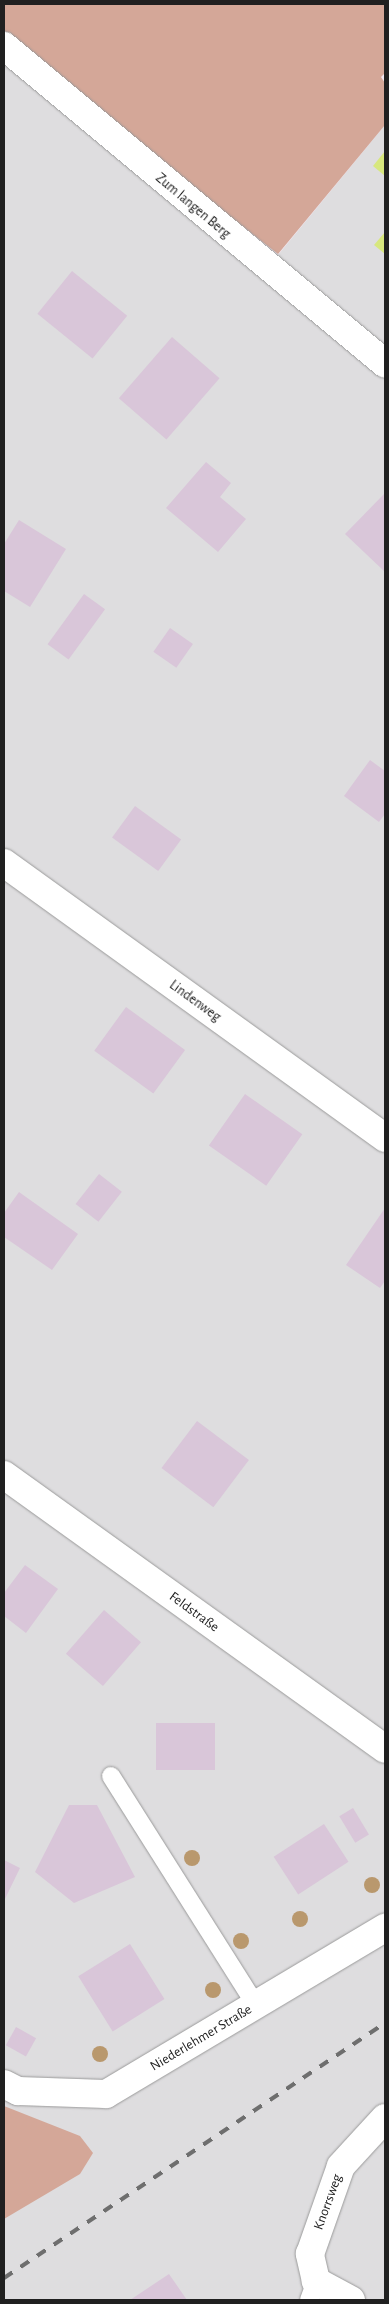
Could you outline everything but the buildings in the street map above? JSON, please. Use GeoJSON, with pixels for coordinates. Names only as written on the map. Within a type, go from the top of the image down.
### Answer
{"type":"FeatureCollection","features":[{"type":"Feature","properties":{"kind":"street","name":"Zum langen Berg"},"geometry":{"type":"LineString","coordinates":[[4,46],[385,364]]}},
{"type":"Feature","properties":{"kind":"street","name":"Lindenweg"},"geometry":{"type":"LineString","coordinates":[[4,863],[385,1138]]}},
{"type":"Feature","properties":{"kind":"street","name":"Feldstraße"},"geometry":{"type":"LineString","coordinates":[[4,1475],[385,1749]]}},
{"type":"Feature","properties":{"kind":"street","name":"Niederlehmer Straße"},"geometry":{"type":"LineString","coordinates":[[4,2084],[18,2091],[106,2094],[385,1928]]}},
{"type":"Feature","properties":{"kind":"street","name":"Knorrsweg"},"geometry":{"type":"LineString","coordinates":[[312,2291],[310,2254],[341,2166],[385,2118]]}},
{"type":"Feature","properties":{"kind":"street"},"geometry":{"type":"LineString","coordinates":[[312,2291],[351,2300]]}},
{"type":"Feature","properties":{"kind":"lane"},"geometry":{"type":"LineString","coordinates":[[111,1776],[256,2005]]}},
{"type":"Feature","properties":{"kind":"shaded area"},"geometry":{"type":"Polygon","coordinates":[[[4,4],[385,4],[385,73],[381,77],[385,83],[385,125],[278,254],[4,39],[4,4]]]}},
{"type":"Feature","properties":{"kind":"shaded area"},"geometry":{"type":"Polygon","coordinates":[[[4,40],[278,255],[385,125],[385,2300],[4,2300],[4,40]]]}},
{"type":"Feature","properties":{"kind":"shaded area"},"geometry":{"type":"Polygon","coordinates":[[[4,2106],[80,2136],[93,2153],[80,2174],[4,2219],[4,2106]]]}},
{"type":"Feature","properties":{"kind":"green space"},"geometry":{"type":"Polygon","coordinates":[[[385,151],[385,176],[373,166],[385,151]]]}},
{"type":"Feature","properties":{"kind":"green space"},"geometry":{"type":"Polygon","coordinates":[[[385,232],[385,254],[374,245],[385,232]]]}},
{"type":"Feature","properties":{"kind":"railway"},"geometry":{"type":"LineString","coordinates":[[4,2278],[385,2023]]}}]}
